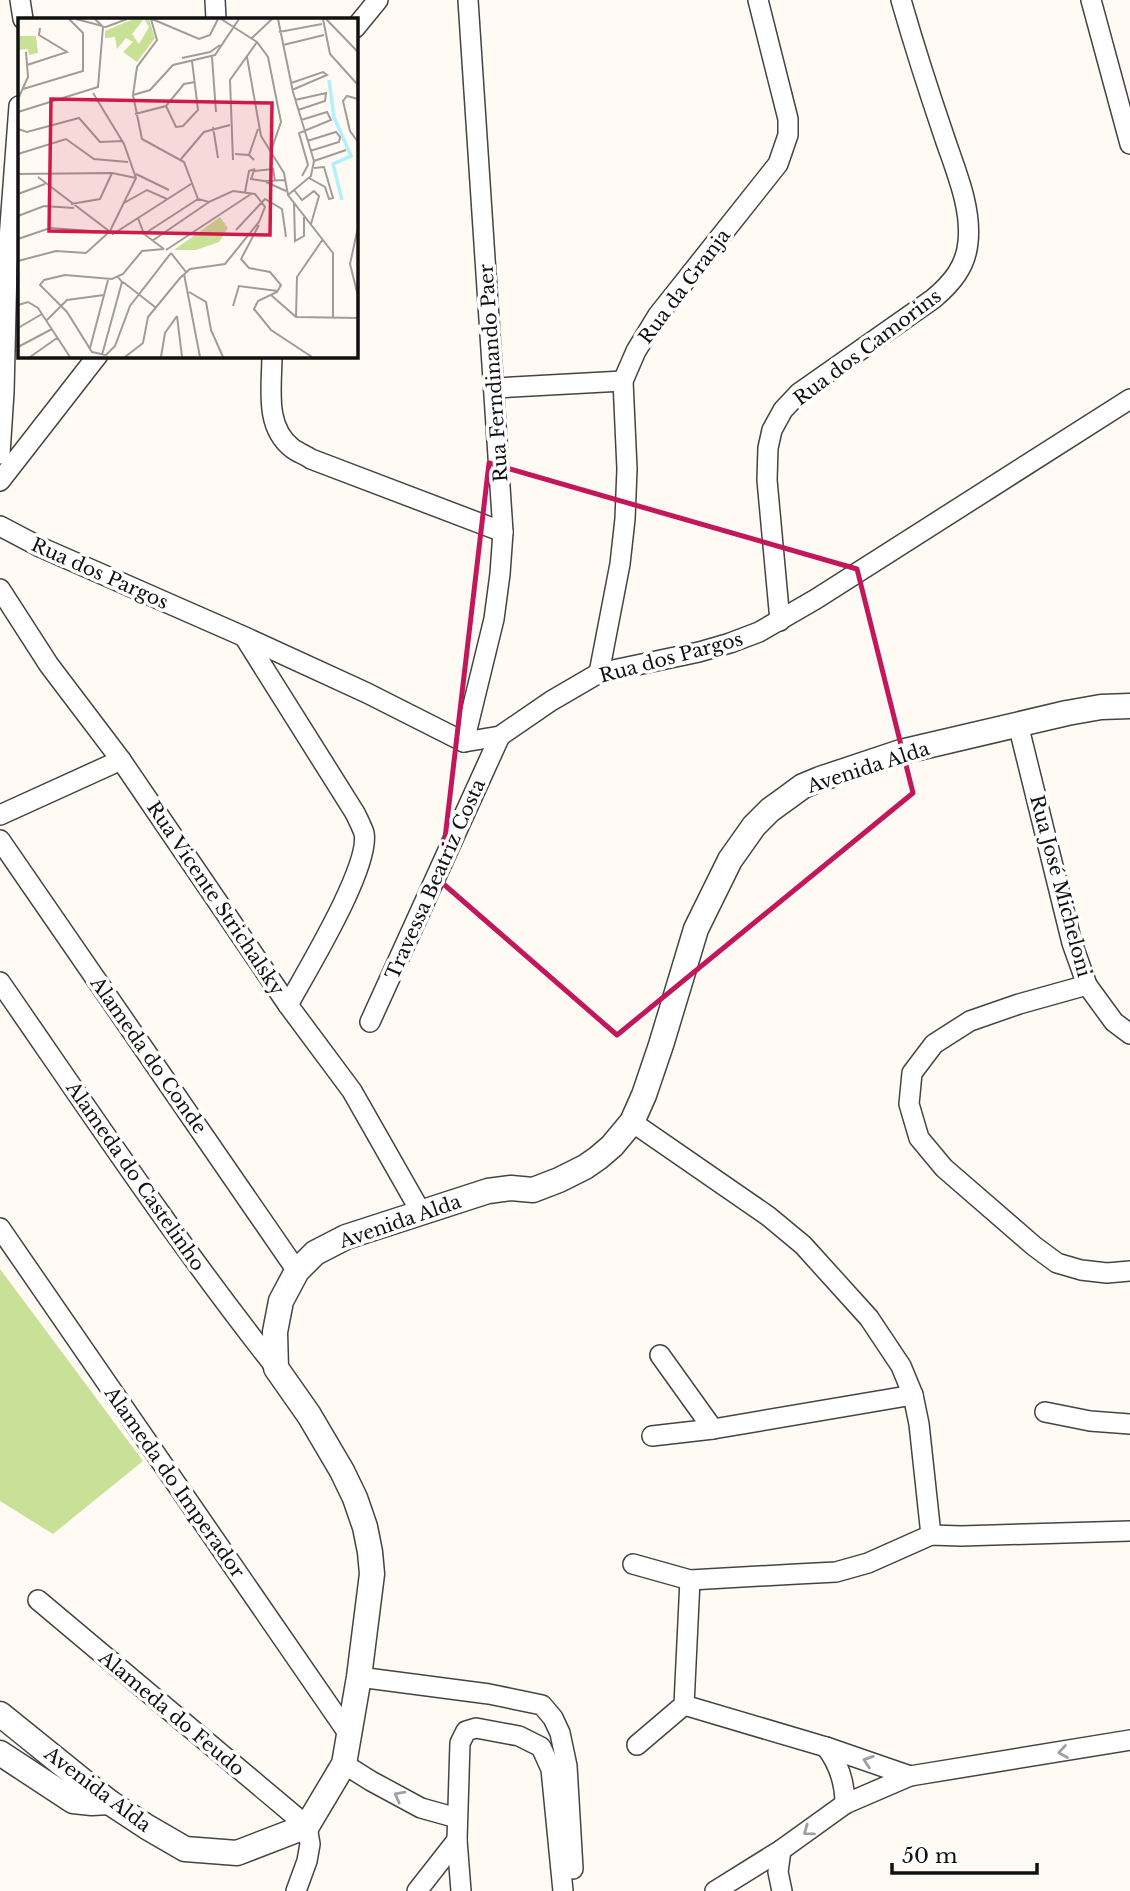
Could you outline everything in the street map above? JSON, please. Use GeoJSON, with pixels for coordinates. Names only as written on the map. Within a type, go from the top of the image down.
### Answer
{"type":"FeatureCollection","features":[{"type":"Feature","properties":{"kind":"street"},"geometry":{"type":"LineString","coordinates":[[20,0],[23,18]]}},
{"type":"Feature","properties":{"kind":"street"},"geometry":{"type":"LineString","coordinates":[[215,0],[216,18]]}},
{"type":"Feature","properties":{"kind":"street"},"geometry":{"type":"LineString","coordinates":[[357,26],[378,0]]}},
{"type":"Feature","properties":{"kind":"street","name":"Rua Ferndinando Paer"},"geometry":{"type":"LineString","coordinates":[[464,742],[494,618],[503,532],[468,0]]}},
{"type":"Feature","properties":{"kind":"street","name":"Rua da Granja"},"geometry":{"type":"LineString","coordinates":[[599,673],[614,599],[625,519],[627,469],[623,381],[636,351],[658,315],[778,164],[788,135],[788,119],[758,0]]}},
{"type":"Feature","properties":{"kind":"street","name":"Rua dos Camorins"},"geometry":{"type":"LineString","coordinates":[[780,621],[767,480],[768,448],[772,430],[783,410],[799,393],[933,299],[951,283],[963,264],[968,244],[969,226],[958,179],[901,0]]}},
{"type":"Feature","properties":{"kind":"street"},"geometry":{"type":"LineString","coordinates":[[1090,0],[1130,144]]}},
{"type":"Feature","properties":{"kind":"street"},"geometry":{"type":"LineString","coordinates":[[0,454],[7,266],[18,119]]}},
{"type":"Feature","properties":{"kind":"street"},"geometry":{"type":"LineString","coordinates":[[0,481],[96,357]]}},
{"type":"Feature","properties":{"kind":"street"},"geometry":{"type":"LineString","coordinates":[[272,357],[274,426],[292,448],[311,459],[503,532]]}},
{"type":"Feature","properties":{"kind":"street"},"geometry":{"type":"LineString","coordinates":[[495,388],[623,381]]}},
{"type":"Feature","properties":{"kind":"street","name":"Rua dos Pargos"},"geometry":{"type":"LineString","coordinates":[[0,526],[40,547],[367,693],[464,742],[500,736],[551,701],[599,673],[730,643],[759,632],[1130,399]]}},
{"type":"Feature","properties":{"kind":"street","name":"Rua Vicente Strichalsky"},"geometry":{"type":"LineString","coordinates":[[0,589],[49,664],[121,760],[288,1005],[352,1091],[422,1214]]}},
{"type":"Feature","properties":{"kind":"street"},"geometry":{"type":"LineString","coordinates":[[245,637],[355,813],[364,834],[363,856],[352,886],[288,1005]]}},
{"type":"Feature","properties":{"kind":"street","name":"Avenida Alda"},"geometry":{"type":"LineString","coordinates":[[276,1368],[275,1332],[281,1301],[297,1271],[315,1253],[346,1237],[488,1191],[511,1188],[533,1190],[585,1167],[612,1146],[632,1122],[644,1095],[696,929],[730,860],[754,826],[770,810],[803,786],[901,752],[1067,713],[1101,707],[1130,706]]}},
{"type":"Feature","properties":{"kind":"street","name":"Rua José Micheloni"},"geometry":{"type":"LineString","coordinates":[[1018,724],[1072,943],[1087,985],[1114,1022],[1130,1034]]}},
{"type":"Feature","properties":{"kind":"street","name":"Travessa Beatriz Costa"},"geometry":{"type":"LineString","coordinates":[[370,1022],[500,736]]}},
{"type":"Feature","properties":{"kind":"street"},"geometry":{"type":"LineString","coordinates":[[0,815],[121,760]]}},
{"type":"Feature","properties":{"kind":"street","name":"Alameda do Conde"},"geometry":{"type":"LineString","coordinates":[[0,839],[297,1271]]}},
{"type":"Feature","properties":{"kind":"street","name":"Alameda do Castelinho"},"geometry":{"type":"LineString","coordinates":[[0,982],[195,1261],[276,1368]]}},
{"type":"Feature","properties":{"kind":"street"},"geometry":{"type":"LineString","coordinates":[[1087,985],[970,1021],[934,1044],[912,1073],[909,1104],[919,1138],[944,1168],[1049,1258],[1081,1270],[1107,1273],[1130,1271]]}},
{"type":"Feature","properties":{"kind":"street"},"geometry":{"type":"LineString","coordinates":[[632,1122],[768,1216],[803,1245],[869,1318],[901,1366],[913,1395],[919,1424],[931,1535]]}},
{"type":"Feature","properties":{"kind":"street","name":"Alameda do Imperador"},"geometry":{"type":"LineString","coordinates":[[0,1228],[350,1736]]}},
{"type":"Feature","properties":{"kind":"street"},"geometry":{"type":"LineString","coordinates":[[660,1355],[713,1429]]}},
{"type":"Feature","properties":{"kind":"street"},"geometry":{"type":"LineString","coordinates":[[276,1368],[309,1415],[355,1498],[365,1527],[372,1574],[359,1677],[344,1764],[307,1826],[310,1844],[296,1891]]}},
{"type":"Feature","properties":{"kind":"street"},"geometry":{"type":"LineString","coordinates":[[652,1436],[713,1429],[913,1395]]}},
{"type":"Feature","properties":{"kind":"street"},"geometry":{"type":"LineString","coordinates":[[1045,1412],[1090,1421],[1130,1424]]}},
{"type":"Feature","properties":{"kind":"street"},"geometry":{"type":"LineString","coordinates":[[632,1564],[690,1580],[836,1572],[868,1563],[931,1535],[1130,1531]]}},
{"type":"Feature","properties":{"kind":"street"},"geometry":{"type":"LineString","coordinates":[[637,1745],[684,1705],[690,1580]]}},
{"type":"Feature","properties":{"kind":"street","name":"Alameda do Feudo"},"geometry":{"type":"LineString","coordinates":[[38,1600],[307,1826]]}},
{"type":"Feature","properties":{"kind":"street"},"geometry":{"type":"LineString","coordinates":[[359,1677],[489,1694],[542,1705],[554,1717],[566,1766],[575,1891]]}},
{"type":"Feature","properties":{"kind":"street"},"geometry":{"type":"LineString","coordinates":[[684,1705],[826,1747],[910,1776]]}},
{"type":"Feature","properties":{"kind":"street","name":"Avenida Alda"},"geometry":{"type":"LineString","coordinates":[[0,1714],[109,1802],[185,1849],[237,1853],[307,1826]]}},
{"type":"Feature","properties":{"kind":"street"},"geometry":{"type":"LineString","coordinates":[[461,1891],[457,1840],[460,1743],[466,1731],[476,1728],[519,1736],[541,1747],[551,1769],[563,1891]]}},
{"type":"Feature","properties":{"kind":"street"},"geometry":{"type":"LineString","coordinates":[[715,1891],[781,1850],[845,1804],[910,1776],[1130,1740]]}},
{"type":"Feature","properties":{"kind":"street"},"geometry":{"type":"LineString","coordinates":[[826,1747],[842,1776],[845,1804]]}},
{"type":"Feature","properties":{"kind":"street"},"geometry":{"type":"LineString","coordinates":[[0,1753],[72,1801],[109,1802]]}},
{"type":"Feature","properties":{"kind":"street"},"geometry":{"type":"LineString","coordinates":[[344,1764],[421,1808],[457,1818]]}},
{"type":"Feature","properties":{"kind":"street"},"geometry":{"type":"LineString","coordinates":[[417,1891],[457,1840]]}},
{"type":"Feature","properties":{"kind":"street"},"geometry":{"type":"LineString","coordinates":[[781,1850],[778,1872],[782,1891]]}},
{"type":"Feature","properties":{"kind":"street"},"geometry":{"type":"LineString","coordinates":[[715,1891],[721,1891]]}},
{"type":"Feature","properties":{"kind":"highlighted area"},"geometry":{"type":"Polygon","coordinates":[[[489,463],[857,569],[913,793],[617,1035],[440,881],[489,463]]]}},
{"type":"Feature","properties":{"kind":"green space"},"geometry":{"type":"Polygon","coordinates":[[[0,1269],[143,1461],[53,1534],[0,1501],[0,1269]]]}}]}
